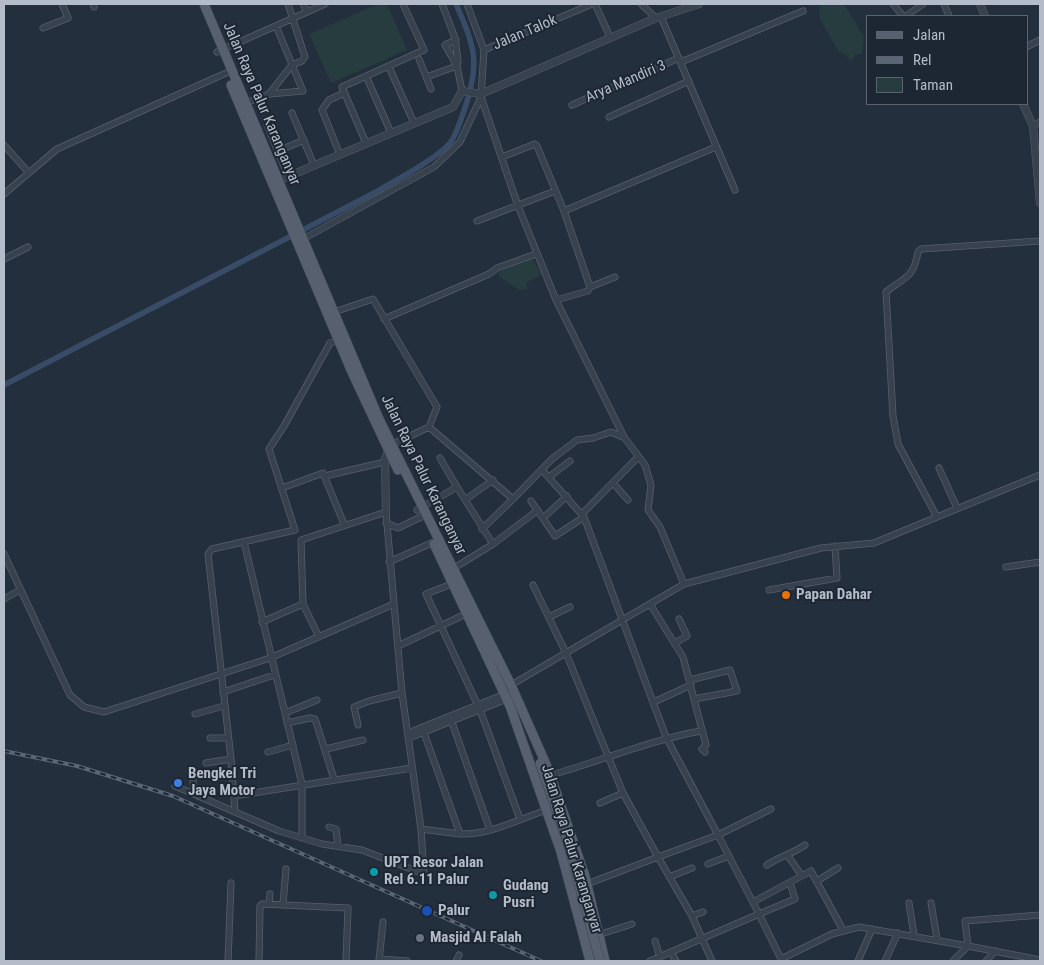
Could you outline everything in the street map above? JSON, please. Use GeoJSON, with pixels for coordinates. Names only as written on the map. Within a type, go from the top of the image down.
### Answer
{"type":"FeatureCollection","features":[{"type":"Feature","properties":{"kind":"main road","name":"Jalan Raya Palur Karanganyar"},"geometry":{"type":"LineString","coordinates":[[198,4],[300,238],[341,339],[390,447],[470,612],[511,686],[551,776],[587,884],[601,948],[606,961]]}},
{"type":"Feature","properties":{"kind":"main road","name":"Jalan Raya Palur Karanganyar"},"geometry":{"type":"LineString","coordinates":[[204,4],[220,51]]}},
{"type":"Feature","properties":{"kind":"main road","name":"Jalan Raya Palur Karanganyar"},"geometry":{"type":"LineString","coordinates":[[470,612],[512,710],[547,810],[572,888],[590,961]]}},
{"type":"Feature","properties":{"kind":"main road"},"geometry":{"type":"LineString","coordinates":[[521,708],[560,833],[595,961]]}},
{"type":"Feature","properties":{"kind":"main road"},"geometry":{"type":"LineString","coordinates":[[512,710],[537,764],[566,836],[600,961]]}},
{"type":"Feature","properties":{"kind":"main road"},"geometry":{"type":"LineString","coordinates":[[588,951],[598,952],[601,948]]}},
{"type":"Feature","properties":{"kind":"street"},"geometry":{"type":"LineString","coordinates":[[43,28],[68,18],[62,4]]}},
{"type":"Feature","properties":{"kind":"street"},"geometry":{"type":"LineString","coordinates":[[269,94],[292,65],[302,61],[305,57],[288,4]]}},
{"type":"Feature","properties":{"kind":"street"},"geometry":{"type":"LineString","coordinates":[[303,4],[307,12]]}},
{"type":"Feature","properties":{"kind":"street"},"geometry":{"type":"LineString","coordinates":[[220,51],[325,4]]}},
{"type":"Feature","properties":{"kind":"street"},"geometry":{"type":"LineString","coordinates":[[340,154],[322,110],[329,100],[366,76],[424,50],[403,4]]}},
{"type":"Feature","properties":{"kind":"street"},"geometry":{"type":"LineString","coordinates":[[442,4],[456,40],[457,66]]}},
{"type":"Feature","properties":{"kind":"street"},"geometry":{"type":"LineString","coordinates":[[300,238],[434,167],[460,142],[480,95],[484,50],[467,4]]}},
{"type":"Feature","properties":{"kind":"street"},"geometry":{"type":"LineString","coordinates":[[594,4],[610,37]]}},
{"type":"Feature","properties":{"kind":"street","name":"Jalan Talok"},"geometry":{"type":"LineString","coordinates":[[484,50],[594,4]]}},
{"type":"Feature","properties":{"kind":"street"},"geometry":{"type":"LineString","coordinates":[[641,4],[658,17],[680,60],[735,190]]}},
{"type":"Feature","properties":{"kind":"street"},"geometry":{"type":"LineString","coordinates":[[893,4],[904,15]]}},
{"type":"Feature","properties":{"kind":"street"},"geometry":{"type":"LineString","coordinates":[[906,15],[923,4]]}},
{"type":"Feature","properties":{"kind":"street"},"geometry":{"type":"LineString","coordinates":[[463,91],[480,95],[610,37],[693,5]]}},
{"type":"Feature","properties":{"kind":"street","name":"Arya Mandiri 3"},"geometry":{"type":"LineString","coordinates":[[572,105],[803,11]]}},
{"type":"Feature","properties":{"kind":"street"},"geometry":{"type":"LineString","coordinates":[[242,104],[269,94],[303,91],[276,26]]}},
{"type":"Feature","properties":{"kind":"street"},"geometry":{"type":"LineString","coordinates":[[276,182],[453,107],[463,91],[457,66],[445,45],[456,40]]}},
{"type":"Feature","properties":{"kind":"street"},"geometry":{"type":"LineString","coordinates":[[418,59],[431,89]]}},
{"type":"Feature","properties":{"kind":"street"},"geometry":{"type":"LineString","coordinates":[[426,77],[457,66]]}},
{"type":"Feature","properties":{"kind":"street"},"geometry":{"type":"LineString","coordinates":[[389,67],[414,122]]}},
{"type":"Feature","properties":{"kind":"street"},"geometry":{"type":"LineString","coordinates":[[4,194],[64,145],[229,72]]}},
{"type":"Feature","properties":{"kind":"street"},"geometry":{"type":"LineString","coordinates":[[366,76],[391,133]]}},
{"type":"Feature","properties":{"kind":"street"},"geometry":{"type":"LineString","coordinates":[[610,117],[689,81]]}},
{"type":"Feature","properties":{"kind":"street"},"geometry":{"type":"LineString","coordinates":[[343,90],[366,143]]}},
{"type":"Feature","properties":{"kind":"street"},"geometry":{"type":"LineString","coordinates":[[480,95],[518,206],[556,300],[624,437],[645,465],[651,482],[648,510],[660,528],[684,584]]}},
{"type":"Feature","properties":{"kind":"street"},"geometry":{"type":"LineString","coordinates":[[1023,105],[1033,126],[1040,203]]}},
{"type":"Feature","properties":{"kind":"street"},"geometry":{"type":"LineString","coordinates":[[292,113],[314,165]]}},
{"type":"Feature","properties":{"kind":"street"},"geometry":{"type":"LineString","coordinates":[[1033,126],[1040,122]]}},
{"type":"Feature","properties":{"kind":"street"},"geometry":{"type":"LineString","coordinates":[[266,125],[288,176]]}},
{"type":"Feature","properties":{"kind":"street"},"geometry":{"type":"LineString","coordinates":[[278,151],[304,140]]}},
{"type":"Feature","properties":{"kind":"street"},"geometry":{"type":"LineString","coordinates":[[4,145],[29,173]]}},
{"type":"Feature","properties":{"kind":"street"},"geometry":{"type":"LineString","coordinates":[[502,158],[536,145],[564,211],[590,287]]}},
{"type":"Feature","properties":{"kind":"street"},"geometry":{"type":"LineString","coordinates":[[564,211],[716,147]]}},
{"type":"Feature","properties":{"kind":"street"},"geometry":{"type":"LineString","coordinates":[[477,221],[555,192]]}},
{"type":"Feature","properties":{"kind":"street"},"geometry":{"type":"LineString","coordinates":[[936,517],[898,444],[893,416],[886,292],[910,276],[914,270],[917,253],[920,249],[1040,241]]}},
{"type":"Feature","properties":{"kind":"street"},"geometry":{"type":"LineString","coordinates":[[4,259],[28,247]]}},
{"type":"Feature","properties":{"kind":"street"},"geometry":{"type":"LineString","coordinates":[[384,319],[489,274],[497,268],[536,254]]}},
{"type":"Feature","properties":{"kind":"street"},"geometry":{"type":"LineString","coordinates":[[556,300],[588,290],[590,287],[615,277]]}},
{"type":"Feature","properties":{"kind":"street"},"geometry":{"type":"LineString","coordinates":[[175,786],[278,831],[302,838],[362,850],[423,875],[425,872],[421,829],[402,693],[389,562],[385,462],[390,447],[429,427],[436,410],[436,404],[372,298],[331,313]]}},
{"type":"Feature","properties":{"kind":"street"},"geometry":{"type":"LineString","coordinates":[[234,811],[231,759],[208,554],[212,549],[295,530],[269,449],[284,426],[330,343],[341,339]]}},
{"type":"Feature","properties":{"kind":"street"},"geometry":{"type":"LineString","coordinates":[[429,427],[514,499]]}},
{"type":"Feature","properties":{"kind":"street"},"geometry":{"type":"LineString","coordinates":[[482,529],[542,470],[578,439],[593,438],[611,432],[624,437]]}},
{"type":"Feature","properties":{"kind":"street"},"geometry":{"type":"LineString","coordinates":[[531,501],[555,536],[583,516],[638,457]]}},
{"type":"Feature","properties":{"kind":"street"},"geometry":{"type":"LineString","coordinates":[[440,458],[493,544]]}},
{"type":"Feature","properties":{"kind":"street"},"geometry":{"type":"LineString","coordinates":[[549,477],[570,461]]}},
{"type":"Feature","properties":{"kind":"street"},"geometry":{"type":"LineString","coordinates":[[282,488],[322,473],[325,476],[385,462]]}},
{"type":"Feature","properties":{"kind":"street"},"geometry":{"type":"LineString","coordinates":[[939,468],[957,508]]}},
{"type":"Feature","properties":{"kind":"street"},"geometry":{"type":"LineString","coordinates":[[542,470],[583,516],[666,737],[782,960],[824,937],[848,929],[872,929],[914,935],[1040,960]]}},
{"type":"Feature","properties":{"kind":"street"},"geometry":{"type":"LineString","coordinates":[[511,686],[684,584],[762,562],[835,546],[860,546],[874,543],[1040,475]]}},
{"type":"Feature","properties":{"kind":"street"},"geometry":{"type":"LineString","coordinates":[[325,476],[344,524]]}},
{"type":"Feature","properties":{"kind":"street"},"geometry":{"type":"LineString","coordinates":[[465,500],[493,480]]}},
{"type":"Feature","properties":{"kind":"street"},"geometry":{"type":"LineString","coordinates":[[613,483],[628,500]]}},
{"type":"Feature","properties":{"kind":"street"},"geometry":{"type":"LineString","coordinates":[[386,523],[398,528],[457,487]]}},
{"type":"Feature","properties":{"kind":"street"},"geometry":{"type":"LineString","coordinates":[[543,518],[567,496]]}},
{"type":"Feature","properties":{"kind":"street"},"geometry":{"type":"LineString","coordinates":[[450,571],[493,544],[538,510]]}},
{"type":"Feature","properties":{"kind":"street"},"geometry":{"type":"LineString","coordinates":[[319,637],[303,604],[301,540],[344,524],[386,512]]}},
{"type":"Feature","properties":{"kind":"street"},"geometry":{"type":"LineString","coordinates":[[389,562],[435,541]]}},
{"type":"Feature","properties":{"kind":"street"},"geometry":{"type":"LineString","coordinates":[[244,542],[270,658],[302,784],[302,838]]}},
{"type":"Feature","properties":{"kind":"street"},"geometry":{"type":"LineString","coordinates":[[769,590],[837,578],[835,546]]}},
{"type":"Feature","properties":{"kind":"street"},"geometry":{"type":"LineString","coordinates":[[4,554],[70,695],[77,704],[88,709],[104,712],[270,658],[394,604]]}},
{"type":"Feature","properties":{"kind":"street"},"geometry":{"type":"LineString","coordinates":[[1006,566],[1040,562]]}},
{"type":"Feature","properties":{"kind":"street"},"geometry":{"type":"LineString","coordinates":[[455,582],[426,594],[440,628],[479,708],[520,819]]}},
{"type":"Feature","properties":{"kind":"street"},"geometry":{"type":"LineString","coordinates":[[533,586],[566,653],[607,759],[623,793],[692,916],[703,937],[712,961]]}},
{"type":"Feature","properties":{"kind":"street"},"geometry":{"type":"LineString","coordinates":[[4,599],[20,590]]}},
{"type":"Feature","properties":{"kind":"street"},"geometry":{"type":"LineString","coordinates":[[262,622],[303,604]]}},
{"type":"Feature","properties":{"kind":"street"},"geometry":{"type":"LineString","coordinates":[[650,604],[683,657],[691,682],[700,731],[706,745],[702,749],[705,752]]}},
{"type":"Feature","properties":{"kind":"street"},"geometry":{"type":"LineString","coordinates":[[549,618],[570,607]]}},
{"type":"Feature","properties":{"kind":"street"},"geometry":{"type":"LineString","coordinates":[[398,646],[440,628],[470,612]]}},
{"type":"Feature","properties":{"kind":"street"},"geometry":{"type":"LineString","coordinates":[[675,642],[687,636],[679,619]]}},
{"type":"Feature","properties":{"kind":"street"},"geometry":{"type":"LineString","coordinates":[[654,702],[691,682],[730,670],[737,690],[694,699]]}},
{"type":"Feature","properties":{"kind":"street"},"geometry":{"type":"LineString","coordinates":[[223,692],[274,674]]}},
{"type":"Feature","properties":{"kind":"street"},"geometry":{"type":"LineString","coordinates":[[358,726],[354,707],[369,701],[402,693]]}},
{"type":"Feature","properties":{"kind":"street"},"geometry":{"type":"LineString","coordinates":[[409,736],[506,697]]}},
{"type":"Feature","properties":{"kind":"street"},"geometry":{"type":"LineString","coordinates":[[285,713],[317,700]]}},
{"type":"Feature","properties":{"kind":"street"},"geometry":{"type":"LineString","coordinates":[[195,714],[224,706]]}},
{"type":"Feature","properties":{"kind":"street"},"geometry":{"type":"LineString","coordinates":[[287,722],[313,718],[326,748],[334,780]]}},
{"type":"Feature","properties":{"kind":"street"},"geometry":{"type":"LineString","coordinates":[[409,736],[424,733],[451,719]]}},
{"type":"Feature","properties":{"kind":"street"},"geometry":{"type":"LineString","coordinates":[[451,719],[490,830]]}},
{"type":"Feature","properties":{"kind":"street"},"geometry":{"type":"LineString","coordinates":[[551,776],[607,759],[666,737],[700,731]]}},
{"type":"Feature","properties":{"kind":"street"},"geometry":{"type":"LineString","coordinates":[[424,733],[460,834]]}},
{"type":"Feature","properties":{"kind":"street"},"geometry":{"type":"LineString","coordinates":[[210,738],[228,738]]}},
{"type":"Feature","properties":{"kind":"street"},"geometry":{"type":"LineString","coordinates":[[326,748],[363,740]]}},
{"type":"Feature","properties":{"kind":"street"},"geometry":{"type":"LineString","coordinates":[[268,752],[293,744]]}},
{"type":"Feature","properties":{"kind":"street"},"geometry":{"type":"LineString","coordinates":[[206,763],[231,759]]}},
{"type":"Feature","properties":{"kind":"street"},"geometry":{"type":"LineString","coordinates":[[234,796],[412,768]]}},
{"type":"Feature","properties":{"kind":"street"},"geometry":{"type":"LineString","coordinates":[[193,779],[194,794]]}},
{"type":"Feature","properties":{"kind":"street"},"geometry":{"type":"LineString","coordinates":[[600,803],[623,793]]}},
{"type":"Feature","properties":{"kind":"street"},"geometry":{"type":"LineString","coordinates":[[587,884],[718,835],[771,809]]}},
{"type":"Feature","properties":{"kind":"street"},"geometry":{"type":"LineString","coordinates":[[421,829],[476,834],[547,810]]}},
{"type":"Feature","properties":{"kind":"street"},"geometry":{"type":"LineString","coordinates":[[329,827],[336,829],[338,846]]}},
{"type":"Feature","properties":{"kind":"street"},"geometry":{"type":"LineString","coordinates":[[768,864],[781,855],[788,856],[805,845]]}},
{"type":"Feature","properties":{"kind":"street"},"geometry":{"type":"LineString","coordinates":[[708,864],[729,856]]}},
{"type":"Feature","properties":{"kind":"street"},"geometry":{"type":"LineString","coordinates":[[788,856],[802,876]]}},
{"type":"Feature","properties":{"kind":"street"},"geometry":{"type":"LineString","coordinates":[[282,904],[286,868]]}},
{"type":"Feature","properties":{"kind":"street"},"geometry":{"type":"LineString","coordinates":[[670,877],[692,868]]}},
{"type":"Feature","properties":{"kind":"street"},"geometry":{"type":"LineString","coordinates":[[817,881],[838,868]]}},
{"type":"Feature","properties":{"kind":"street"},"geometry":{"type":"LineString","coordinates":[[753,902],[811,871],[848,929]]}},
{"type":"Feature","properties":{"kind":"street"},"geometry":{"type":"LineString","coordinates":[[228,961],[231,882]]}},
{"type":"Feature","properties":{"kind":"street"},"geometry":{"type":"LineString","coordinates":[[650,961],[795,899],[790,883]]}},
{"type":"Feature","properties":{"kind":"street"},"geometry":{"type":"LineString","coordinates":[[269,904],[270,894]]}},
{"type":"Feature","properties":{"kind":"street"},"geometry":{"type":"LineString","coordinates":[[909,903],[914,935]]}},
{"type":"Feature","properties":{"kind":"street"},"geometry":{"type":"LineString","coordinates":[[259,961],[261,905],[282,904],[348,908],[346,961]]}},
{"type":"Feature","properties":{"kind":"street"},"geometry":{"type":"LineString","coordinates":[[931,904],[937,939]]}},
{"type":"Feature","properties":{"kind":"street"},"geometry":{"type":"LineString","coordinates":[[692,916],[703,912]]}},
{"type":"Feature","properties":{"kind":"street"},"geometry":{"type":"LineString","coordinates":[[968,946],[965,920],[1040,915]]}},
{"type":"Feature","properties":{"kind":"street"},"geometry":{"type":"LineString","coordinates":[[383,922],[379,960],[407,961]]}},
{"type":"Feature","properties":{"kind":"street"},"geometry":{"type":"LineString","coordinates":[[598,935],[632,924]]}},
{"type":"Feature","properties":{"kind":"street"},"geometry":{"type":"LineString","coordinates":[[858,961],[872,929]]}},
{"type":"Feature","properties":{"kind":"street"},"geometry":{"type":"LineString","coordinates":[[885,961],[898,933]]}},
{"type":"Feature","properties":{"kind":"street"},"geometry":{"type":"LineString","coordinates":[[655,941],[660,957]]}},
{"type":"Feature","properties":{"kind":"street"},"geometry":{"type":"LineString","coordinates":[[953,961],[968,946]]}},
{"type":"Feature","properties":{"kind":"street"},"geometry":{"type":"LineString","coordinates":[[986,961],[995,951]]}},
{"type":"Feature","properties":{"kind":"street"},"geometry":{"type":"LineString","coordinates":[[672,952],[676,961]]}},
{"type":"Feature","properties":{"kind":"green space"},"geometry":{"type":"Polygon","coordinates":[[[378,4],[387,4],[407,50],[331,83],[309,34],[378,4]]]}},
{"type":"Feature","properties":{"kind":"green space"},"geometry":{"type":"Polygon","coordinates":[[[819,4],[844,4],[864,37],[862,54],[855,55],[851,61],[845,54],[839,52],[820,19],[819,4]]]}},
{"type":"Feature","properties":{"kind":"green space"},"geometry":{"type":"Polygon","coordinates":[[[533,259],[541,275],[527,282],[527,289],[519,290],[498,276],[500,271],[533,259]]]}},
{"type":"Feature","properties":{"kind":"waterway"},"geometry":{"type":"LineString","coordinates":[[4,385],[376,192],[435,156],[450,143],[458,127],[469,95],[474,68],[472,45],[456,4]]}},
{"type":"Feature","properties":{"kind":"railway"},"geometry":{"type":"LineString","coordinates":[[4,751],[77,766],[173,796],[541,961]]}},
{"type":"Feature","properties":{"kind":"place","name":"Papan Dahar"},"geometry":{"type":"Point","coordinates":[786,595]}},
{"type":"Feature","properties":{"kind":"place","name":"Bengkel Tri Jaya Motor"},"geometry":{"type":"Point","coordinates":[178,783]}},
{"type":"Feature","properties":{"kind":"place","name":"UPT Resor Jalan Rel 6.11 Palur"},"geometry":{"type":"Point","coordinates":[374,872]}},
{"type":"Feature","properties":{"kind":"place","name":"Gudang Pusri"},"geometry":{"type":"Point","coordinates":[493,895]}},
{"type":"Feature","properties":{"kind":"place","name":"Palur"},"geometry":{"type":"Point","coordinates":[427,911]}},
{"type":"Feature","properties":{"kind":"place","name":"Masjid Al Falah"},"geometry":{"type":"Point","coordinates":[420,938]}}]}
